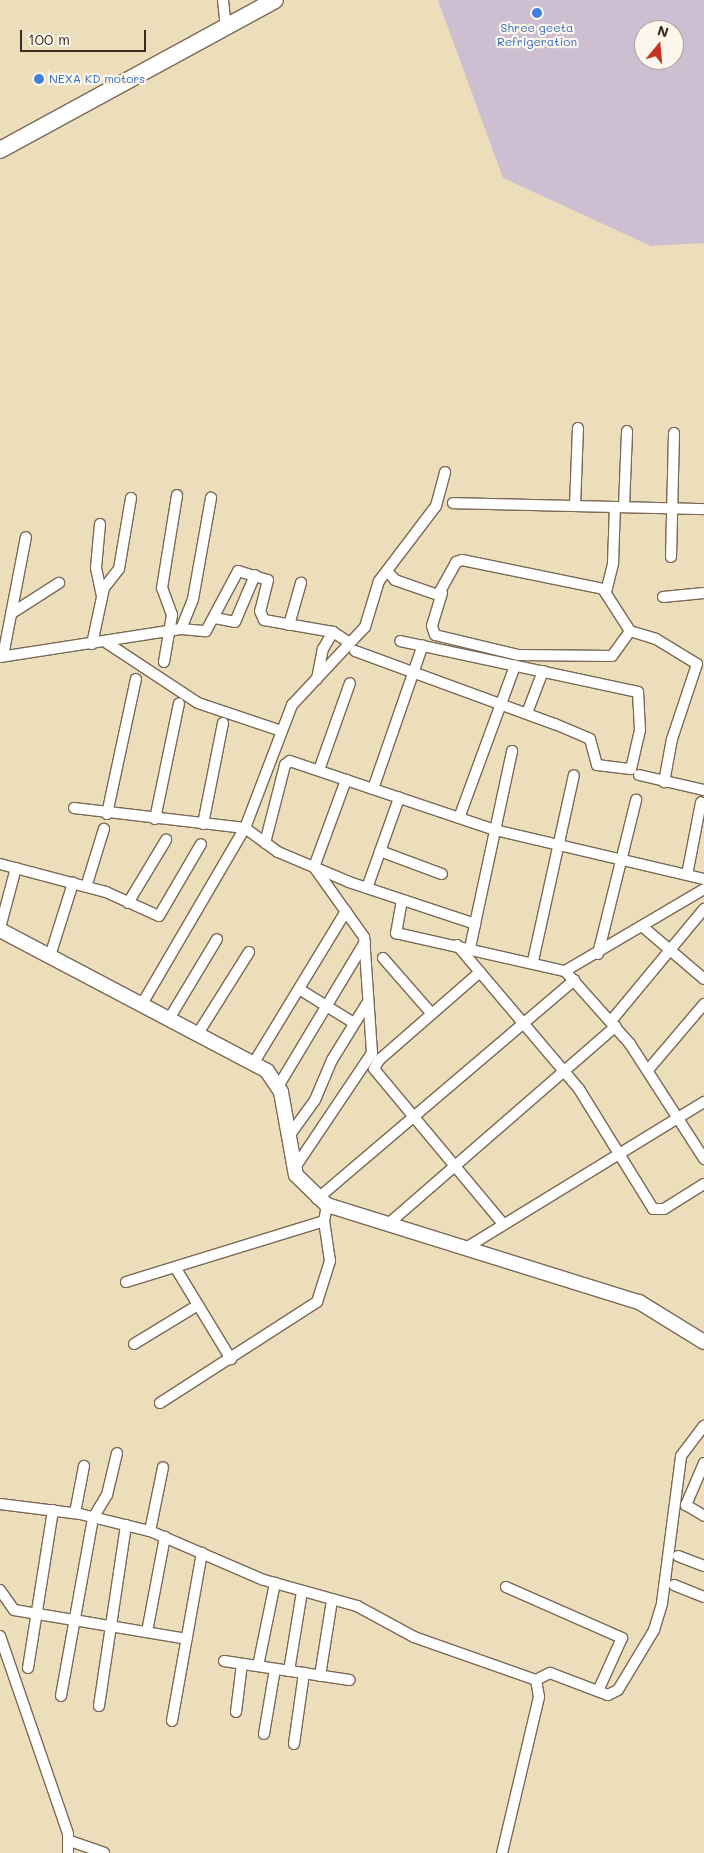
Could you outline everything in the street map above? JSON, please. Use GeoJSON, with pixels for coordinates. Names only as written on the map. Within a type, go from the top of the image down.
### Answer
{"type":"FeatureCollection","features":[{"type":"Feature","properties":{"kind":"main road"},"geometry":{"type":"LineString","coordinates":[[0,150],[275,0]]}},
{"type":"Feature","properties":{"kind":"street"},"geometry":{"type":"LineString","coordinates":[[223,0],[226,27]]}},
{"type":"Feature","properties":{"kind":"street"},"geometry":{"type":"LineString","coordinates":[[575,506],[578,428]]}},
{"type":"Feature","properties":{"kind":"street"},"geometry":{"type":"LineString","coordinates":[[627,430],[613,563],[606,592],[630,631],[656,639],[697,664],[672,739],[664,782]]}},
{"type":"Feature","properties":{"kind":"street"},"geometry":{"type":"LineString","coordinates":[[671,557],[674,433]]}},
{"type":"Feature","properties":{"kind":"street"},"geometry":{"type":"LineString","coordinates":[[142,1004],[245,828],[280,731],[292,705],[317,678],[353,647],[367,625],[386,571],[436,506],[445,472]]}},
{"type":"Feature","properties":{"kind":"street"},"geometry":{"type":"LineString","coordinates":[[164,662],[171,610],[162,588],[176,495]]}},
{"type":"Feature","properties":{"kind":"street"},"geometry":{"type":"LineString","coordinates":[[92,644],[102,596],[119,569],[131,498]]}},
{"type":"Feature","properties":{"kind":"street"},"geometry":{"type":"LineString","coordinates":[[181,629],[193,599],[211,498]]}},
{"type":"Feature","properties":{"kind":"street"},"geometry":{"type":"LineString","coordinates":[[453,503],[704,509]]}},
{"type":"Feature","properties":{"kind":"street"},"geometry":{"type":"LineString","coordinates":[[100,524],[96,568],[102,596]]}},
{"type":"Feature","properties":{"kind":"street"},"geometry":{"type":"LineString","coordinates":[[26,537],[2,656],[92,644],[107,644],[181,629],[206,631],[215,618],[235,572],[255,575],[268,580],[262,618],[289,625],[333,632],[353,647],[590,739],[597,765],[631,769],[640,730],[640,694],[543,671],[400,641]]}},
{"type":"Feature","properties":{"kind":"street"},"geometry":{"type":"LineString","coordinates":[[606,592],[462,560],[456,562],[442,593],[432,626],[435,635],[518,655],[612,656],[630,631]]}},
{"type":"Feature","properties":{"kind":"street"},"geometry":{"type":"LineString","coordinates":[[386,571],[395,580],[442,593]]}},
{"type":"Feature","properties":{"kind":"street"},"geometry":{"type":"LineString","coordinates":[[215,618],[235,622],[255,575]]}},
{"type":"Feature","properties":{"kind":"street"},"geometry":{"type":"LineString","coordinates":[[12,613],[59,583]]}},
{"type":"Feature","properties":{"kind":"street"},"geometry":{"type":"LineString","coordinates":[[289,625],[301,583]]}},
{"type":"Feature","properties":{"kind":"street"},"geometry":{"type":"LineString","coordinates":[[663,597],[704,593]]}},
{"type":"Feature","properties":{"kind":"street"},"geometry":{"type":"LineString","coordinates":[[317,678],[323,649],[333,632]]}},
{"type":"Feature","properties":{"kind":"street"},"geometry":{"type":"LineString","coordinates":[[107,644],[198,703],[280,731]]}},
{"type":"Feature","properties":{"kind":"street"},"geometry":{"type":"LineString","coordinates":[[373,789],[423,645]]}},
{"type":"Feature","properties":{"kind":"street"},"geometry":{"type":"LineString","coordinates":[[459,818],[499,703],[515,666]]}},
{"type":"Feature","properties":{"kind":"street"},"geometry":{"type":"LineString","coordinates":[[527,713],[543,671]]}},
{"type":"Feature","properties":{"kind":"street"},"geometry":{"type":"LineString","coordinates":[[107,814],[136,679]]}},
{"type":"Feature","properties":{"kind":"street"},"geometry":{"type":"LineString","coordinates":[[319,770],[350,683]]}},
{"type":"Feature","properties":{"kind":"street"},"geometry":{"type":"LineString","coordinates":[[155,819],[179,703]]}},
{"type":"Feature","properties":{"kind":"street"},"geometry":{"type":"LineString","coordinates":[[203,824],[223,723]]}},
{"type":"Feature","properties":{"kind":"street"},"geometry":{"type":"LineString","coordinates":[[470,948],[512,751]]}},
{"type":"Feature","properties":{"kind":"street"},"geometry":{"type":"LineString","coordinates":[[265,843],[286,762],[319,770],[495,830],[556,846],[704,879]]}},
{"type":"Feature","properties":{"kind":"street"},"geometry":{"type":"LineString","coordinates":[[533,961],[556,846],[574,774]]}},
{"type":"Feature","properties":{"kind":"street"},"geometry":{"type":"LineString","coordinates":[[639,774],[664,782],[704,790]]}},
{"type":"Feature","properties":{"kind":"street"},"geometry":{"type":"LineString","coordinates":[[314,867],[346,780]]}},
{"type":"Feature","properties":{"kind":"street"},"geometry":{"type":"LineString","coordinates":[[367,888],[399,798]]}},
{"type":"Feature","properties":{"kind":"street"},"geometry":{"type":"LineString","coordinates":[[598,954],[636,800]]}},
{"type":"Feature","properties":{"kind":"street"},"geometry":{"type":"LineString","coordinates":[[687,875],[700,829],[701,802]]}},
{"type":"Feature","properties":{"kind":"street"},"geometry":{"type":"LineString","coordinates":[[74,808],[107,814],[245,828],[265,843],[314,867],[367,888],[475,924]]}},
{"type":"Feature","properties":{"kind":"street"},"geometry":{"type":"LineString","coordinates":[[86,887],[104,829]]}},
{"type":"Feature","properties":{"kind":"street"},"geometry":{"type":"LineString","coordinates":[[128,903],[166,840]]}},
{"type":"Feature","properties":{"kind":"street"},"geometry":{"type":"LineString","coordinates":[[0,864],[86,887],[156,915],[163,913],[201,844]]}},
{"type":"Feature","properties":{"kind":"street"},"geometry":{"type":"LineString","coordinates":[[380,851],[442,874]]}},
{"type":"Feature","properties":{"kind":"street"},"geometry":{"type":"LineString","coordinates":[[294,1169],[371,1059],[366,1005],[365,942],[346,911],[314,867]]}},
{"type":"Feature","properties":{"kind":"street"},"geometry":{"type":"LineString","coordinates":[[16,868],[0,929],[254,1064],[279,1085],[294,1169],[322,1202],[387,1226],[469,1246],[639,1302],[704,1342]]}},
{"type":"Feature","properties":{"kind":"street"},"geometry":{"type":"LineString","coordinates":[[50,956],[73,883]]}},
{"type":"Feature","properties":{"kind":"street"},"geometry":{"type":"LineString","coordinates":[[566,970],[598,954],[704,889]]}},
{"type":"Feature","properties":{"kind":"street"},"geometry":{"type":"LineString","coordinates":[[402,900],[396,933],[533,961],[566,970],[614,1024],[648,1070],[676,1118],[704,1159]]}},
{"type":"Feature","properties":{"kind":"street"},"geometry":{"type":"LineString","coordinates":[[387,1226],[564,1071],[614,1024],[670,950],[704,909]]}},
{"type":"Feature","properties":{"kind":"street"},"geometry":{"type":"LineString","coordinates":[[254,1064],[346,911]]}},
{"type":"Feature","properties":{"kind":"street"},"geometry":{"type":"LineString","coordinates":[[644,927],[704,979]]}},
{"type":"Feature","properties":{"kind":"street"},"geometry":{"type":"LineString","coordinates":[[169,1019],[217,939]]}},
{"type":"Feature","properties":{"kind":"street"},"geometry":{"type":"LineString","coordinates":[[279,1085],[365,942]]}},
{"type":"Feature","properties":{"kind":"street"},"geometry":{"type":"LineString","coordinates":[[457,945],[564,1071],[657,1211],[704,1184]]}},
{"type":"Feature","properties":{"kind":"street"},"geometry":{"type":"LineString","coordinates":[[197,1035],[249,952]]}},
{"type":"Feature","properties":{"kind":"street"},"geometry":{"type":"LineString","coordinates":[[383,958],[432,1014]]}},
{"type":"Feature","properties":{"kind":"street"},"geometry":{"type":"LineString","coordinates":[[480,972],[374,1066],[413,1119],[457,1166],[504,1224]]}},
{"type":"Feature","properties":{"kind":"street"},"geometry":{"type":"LineString","coordinates":[[322,1202],[413,1119],[574,980]]}},
{"type":"Feature","properties":{"kind":"street"},"geometry":{"type":"LineString","coordinates":[[299,990],[354,1023]]}},
{"type":"Feature","properties":{"kind":"street"},"geometry":{"type":"LineString","coordinates":[[648,1070],[704,1004]]}},
{"type":"Feature","properties":{"kind":"street"},"geometry":{"type":"LineString","coordinates":[[289,1136],[315,1100],[354,1023],[366,1005]]}},
{"type":"Feature","properties":{"kind":"street"},"geometry":{"type":"LineString","coordinates":[[469,1246],[617,1153],[704,1102]]}},
{"type":"Feature","properties":{"kind":"street"},"geometry":{"type":"LineString","coordinates":[[160,1403],[317,1302],[330,1261],[322,1202]]}},
{"type":"Feature","properties":{"kind":"street"},"geometry":{"type":"LineString","coordinates":[[126,1282],[324,1221]]}},
{"type":"Feature","properties":{"kind":"street"},"geometry":{"type":"LineString","coordinates":[[174,1267],[231,1359]]}},
{"type":"Feature","properties":{"kind":"street"},"geometry":{"type":"LineString","coordinates":[[134,1344],[198,1306]]}},
{"type":"Feature","properties":{"kind":"street"},"geometry":{"type":"LineString","coordinates":[[0,1504],[53,1510],[150,1531],[275,1584],[382,1616],[414,1637],[536,1680],[550,1673],[608,1695],[618,1690],[654,1630],[662,1603],[682,1456],[704,1426]]}},
{"type":"Feature","properties":{"kind":"street"},"geometry":{"type":"LineString","coordinates":[[62,1696],[93,1518],[107,1495],[117,1453]]}},
{"type":"Feature","properties":{"kind":"street"},"geometry":{"type":"LineString","coordinates":[[704,1463],[686,1505],[704,1516]]}},
{"type":"Feature","properties":{"kind":"street"},"geometry":{"type":"LineString","coordinates":[[75,1514],[84,1466]]}},
{"type":"Feature","properties":{"kind":"street"},"geometry":{"type":"LineString","coordinates":[[150,1531],[163,1467]]}},
{"type":"Feature","properties":{"kind":"street"},"geometry":{"type":"LineString","coordinates":[[28,1668],[53,1510]]}},
{"type":"Feature","properties":{"kind":"street"},"geometry":{"type":"LineString","coordinates":[[99,1706],[126,1525]]}},
{"type":"Feature","properties":{"kind":"street"},"geometry":{"type":"LineString","coordinates":[[147,1632],[165,1537]]}},
{"type":"Feature","properties":{"kind":"street"},"geometry":{"type":"LineString","coordinates":[[172,1721],[202,1553]]}},
{"type":"Feature","properties":{"kind":"street"},"geometry":{"type":"LineString","coordinates":[[678,1556],[704,1566]]}},
{"type":"Feature","properties":{"kind":"street"},"geometry":{"type":"LineString","coordinates":[[258,1666],[275,1584]]}},
{"type":"Feature","properties":{"kind":"street"},"geometry":{"type":"LineString","coordinates":[[674,1585],[704,1596]]}},
{"type":"Feature","properties":{"kind":"street"},"geometry":{"type":"LineString","coordinates":[[506,1587],[622,1638],[598,1691]]}},
{"type":"Feature","properties":{"kind":"street"},"geometry":{"type":"LineString","coordinates":[[0,1590],[11,1608],[186,1639]]}},
{"type":"Feature","properties":{"kind":"street"},"geometry":{"type":"LineString","coordinates":[[289,1671],[302,1592]]}},
{"type":"Feature","properties":{"kind":"street"},"geometry":{"type":"LineString","coordinates":[[320,1676],[332,1600]]}},
{"type":"Feature","properties":{"kind":"street"},"geometry":{"type":"LineString","coordinates":[[0,1636],[70,1841],[68,1853]]}},
{"type":"Feature","properties":{"kind":"street"},"geometry":{"type":"LineString","coordinates":[[224,1661],[350,1680]]}},
{"type":"Feature","properties":{"kind":"street"},"geometry":{"type":"LineString","coordinates":[[236,1712],[242,1664]]}},
{"type":"Feature","properties":{"kind":"street"},"geometry":{"type":"LineString","coordinates":[[264,1734],[275,1669]]}},
{"type":"Feature","properties":{"kind":"street"},"geometry":{"type":"LineString","coordinates":[[294,1744],[304,1673]]}},
{"type":"Feature","properties":{"kind":"street"},"geometry":{"type":"LineString","coordinates":[[502,1853],[539,1697],[536,1680]]}},
{"type":"Feature","properties":{"kind":"street"},"geometry":{"type":"LineString","coordinates":[[70,1841],[104,1853]]}},
{"type":"Feature","properties":{"kind":"shaded area"},"geometry":{"type":"Polygon","coordinates":[[[438,0],[704,0],[704,243],[651,246],[503,178],[438,0]]]}},
{"type":"Feature","properties":{"kind":"place","name":"Shree geeta Refrigeration"},"geometry":{"type":"Point","coordinates":[537,13]}},
{"type":"Feature","properties":{"kind":"place","name":"NEXA KD motors"},"geometry":{"type":"Point","coordinates":[39,79]}}]}
